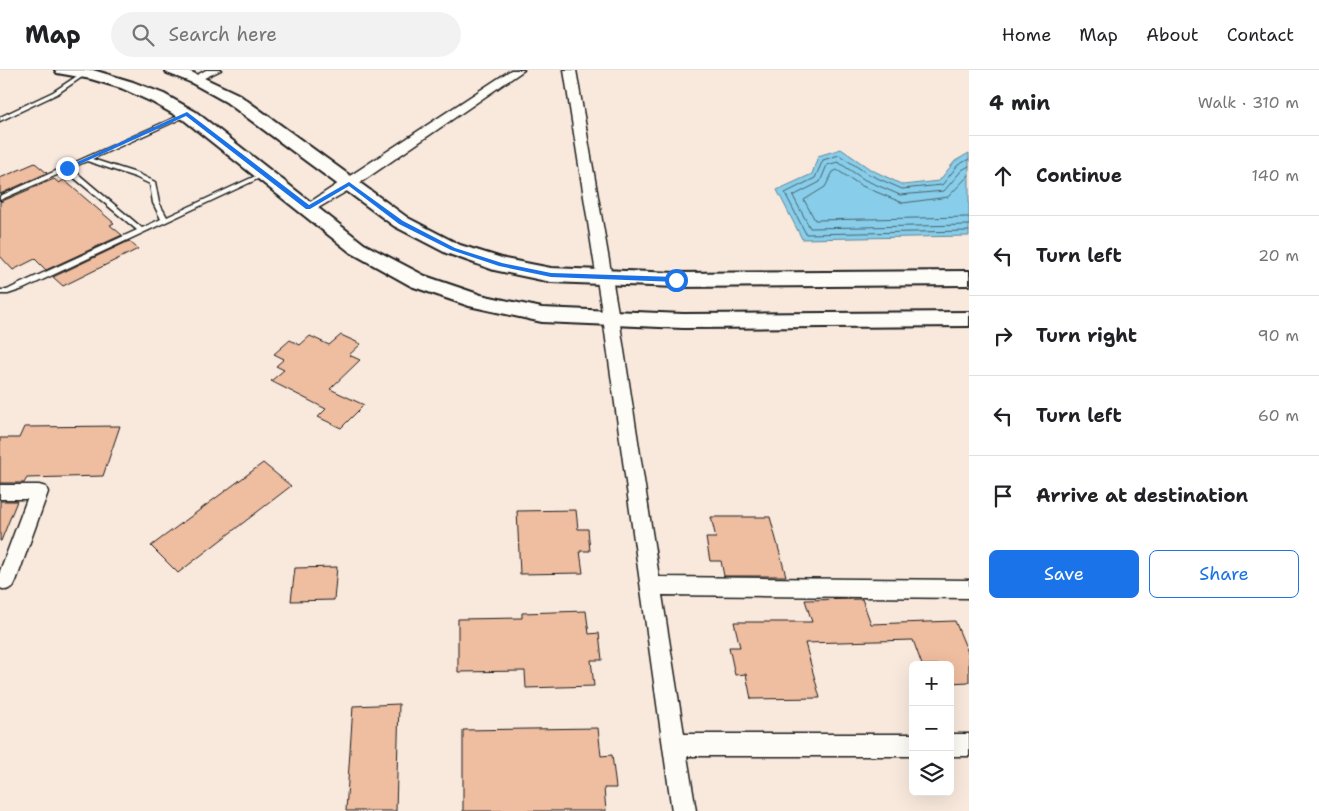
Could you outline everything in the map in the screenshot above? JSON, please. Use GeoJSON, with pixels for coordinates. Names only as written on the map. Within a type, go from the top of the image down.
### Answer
{"type":"FeatureCollection","features":[{"type":"Feature","properties":{"kind":"street"},"geometry":{"type":"LineString","coordinates":[[63,70],[127,84],[187,114],[357,248],[418,281],[477,301],[542,315],[683,321],[969,319]]}},
{"type":"Feature","properties":{"kind":"street"},"geometry":{"type":"LineString","coordinates":[[173,70],[196,79],[232,98],[401,222],[453,249],[501,265],[551,275],[676,280],[969,278]]}},
{"type":"Feature","properties":{"kind":"street"},"geometry":{"type":"LineString","coordinates":[[196,79],[215,70]]}},
{"type":"Feature","properties":{"kind":"street"},"geometry":{"type":"LineString","coordinates":[[308,208],[349,184],[518,70]]}},
{"type":"Feature","properties":{"kind":"street"},"geometry":{"type":"LineString","coordinates":[[570,70],[611,318],[684,811]]}},
{"type":"Feature","properties":{"kind":"street"},"geometry":{"type":"LineString","coordinates":[[0,492],[39,492],[6,581]]}},
{"type":"Feature","properties":{"kind":"street"},"geometry":{"type":"LineString","coordinates":[[650,586],[969,589]]}},
{"type":"Feature","properties":{"kind":"street"},"geometry":{"type":"LineString","coordinates":[[674,745],[909,745]]}},
{"type":"Feature","properties":{"kind":"street"},"geometry":{"type":"LineString","coordinates":[[954,745],[969,745]]}},
{"type":"Feature","properties":{"kind":"lane"},"geometry":{"type":"LineString","coordinates":[[0,119],[55,93],[84,74]]}},
{"type":"Feature","properties":{"kind":"lane"},"geometry":{"type":"LineString","coordinates":[[0,198],[187,114]]}},
{"type":"Feature","properties":{"kind":"lane"},"geometry":{"type":"LineString","coordinates":[[87,159],[105,167],[138,174],[152,183],[156,204],[165,220]]}},
{"type":"Feature","properties":{"kind":"lane"},"geometry":{"type":"LineString","coordinates":[[67,168],[142,231]]}},
{"type":"Feature","properties":{"kind":"lane"},"geometry":{"type":"LineString","coordinates":[[0,292],[14,290],[264,174]]}},
{"type":"Feature","properties":{"kind":"water"},"geometry":{"type":"Polygon","coordinates":[[[841,149],[870,169],[903,185],[939,181],[955,161],[969,153],[969,236],[802,239],[777,190],[812,174],[818,156],[841,149]]]}},
{"type":"Feature","properties":{"kind":"building"},"geometry":{"type":"Polygon","coordinates":[[[35,163],[47,173],[0,194],[0,178],[35,163]]]}},
{"type":"Feature","properties":{"kind":"building"},"geometry":{"type":"Polygon","coordinates":[[[54,179],[59,183],[64,180],[114,223],[110,225],[122,235],[46,270],[35,259],[13,270],[0,256],[0,202],[54,179]]]}},
{"type":"Feature","properties":{"kind":"building"},"geometry":{"type":"Polygon","coordinates":[[[129,241],[138,249],[63,286],[53,277],[129,241]]]}},
{"type":"Feature","properties":{"kind":"building"},"geometry":{"type":"Polygon","coordinates":[[[341,335],[361,344],[349,355],[360,360],[330,389],[364,405],[341,428],[318,417],[326,409],[271,381],[284,370],[276,366],[284,359],[274,354],[290,340],[300,345],[310,336],[329,345],[341,335]]]}},
{"type":"Feature","properties":{"kind":"building"},"geometry":{"type":"Polygon","coordinates":[[[120,426],[103,476],[27,478],[24,483],[0,483],[0,438],[19,438],[24,427],[120,426]]]}},
{"type":"Feature","properties":{"kind":"building"},"geometry":{"type":"Polygon","coordinates":[[[263,463],[291,486],[178,573],[151,546],[263,463]]]}},
{"type":"Feature","properties":{"kind":"building"},"geometry":{"type":"Polygon","coordinates":[[[0,501],[17,501],[1,541],[0,541],[0,501]]]}},
{"type":"Feature","properties":{"kind":"building"},"geometry":{"type":"Polygon","coordinates":[[[576,510],[578,529],[588,529],[590,551],[580,551],[583,573],[520,574],[517,511],[576,510]]]}},
{"type":"Feature","properties":{"kind":"building"},"geometry":{"type":"Polygon","coordinates":[[[711,517],[770,517],[786,576],[724,576],[721,561],[710,561],[706,538],[716,538],[711,517]]]}},
{"type":"Feature","properties":{"kind":"building"},"geometry":{"type":"Polygon","coordinates":[[[337,567],[334,600],[291,601],[295,568],[337,567]]]}},
{"type":"Feature","properties":{"kind":"building"},"geometry":{"type":"Polygon","coordinates":[[[862,599],[871,624],[955,621],[969,655],[969,682],[954,683],[954,661],[921,661],[913,640],[805,643],[820,698],[751,699],[746,674],[735,675],[729,647],[740,647],[734,622],[812,622],[805,600],[862,599]]]}},
{"type":"Feature","properties":{"kind":"building"},"geometry":{"type":"Polygon","coordinates":[[[586,611],[589,634],[599,633],[602,660],[591,660],[594,686],[526,688],[525,671],[458,672],[458,619],[522,618],[522,613],[586,611]]]}},
{"type":"Feature","properties":{"kind":"building"},"geometry":{"type":"Polygon","coordinates":[[[399,704],[396,811],[346,811],[353,706],[399,704]]]}},
{"type":"Feature","properties":{"kind":"building"},"geometry":{"type":"Polygon","coordinates":[[[598,728],[601,756],[612,755],[616,788],[604,788],[606,811],[463,811],[463,730],[598,728]]]}},
{"type":"Feature","properties":{"kind":"route"},"geometry":{"type":"LineString","coordinates":[[67,168],[187,114],[308,208],[349,184],[401,222],[453,249],[501,265],[551,275],[676,280]]}}]}
